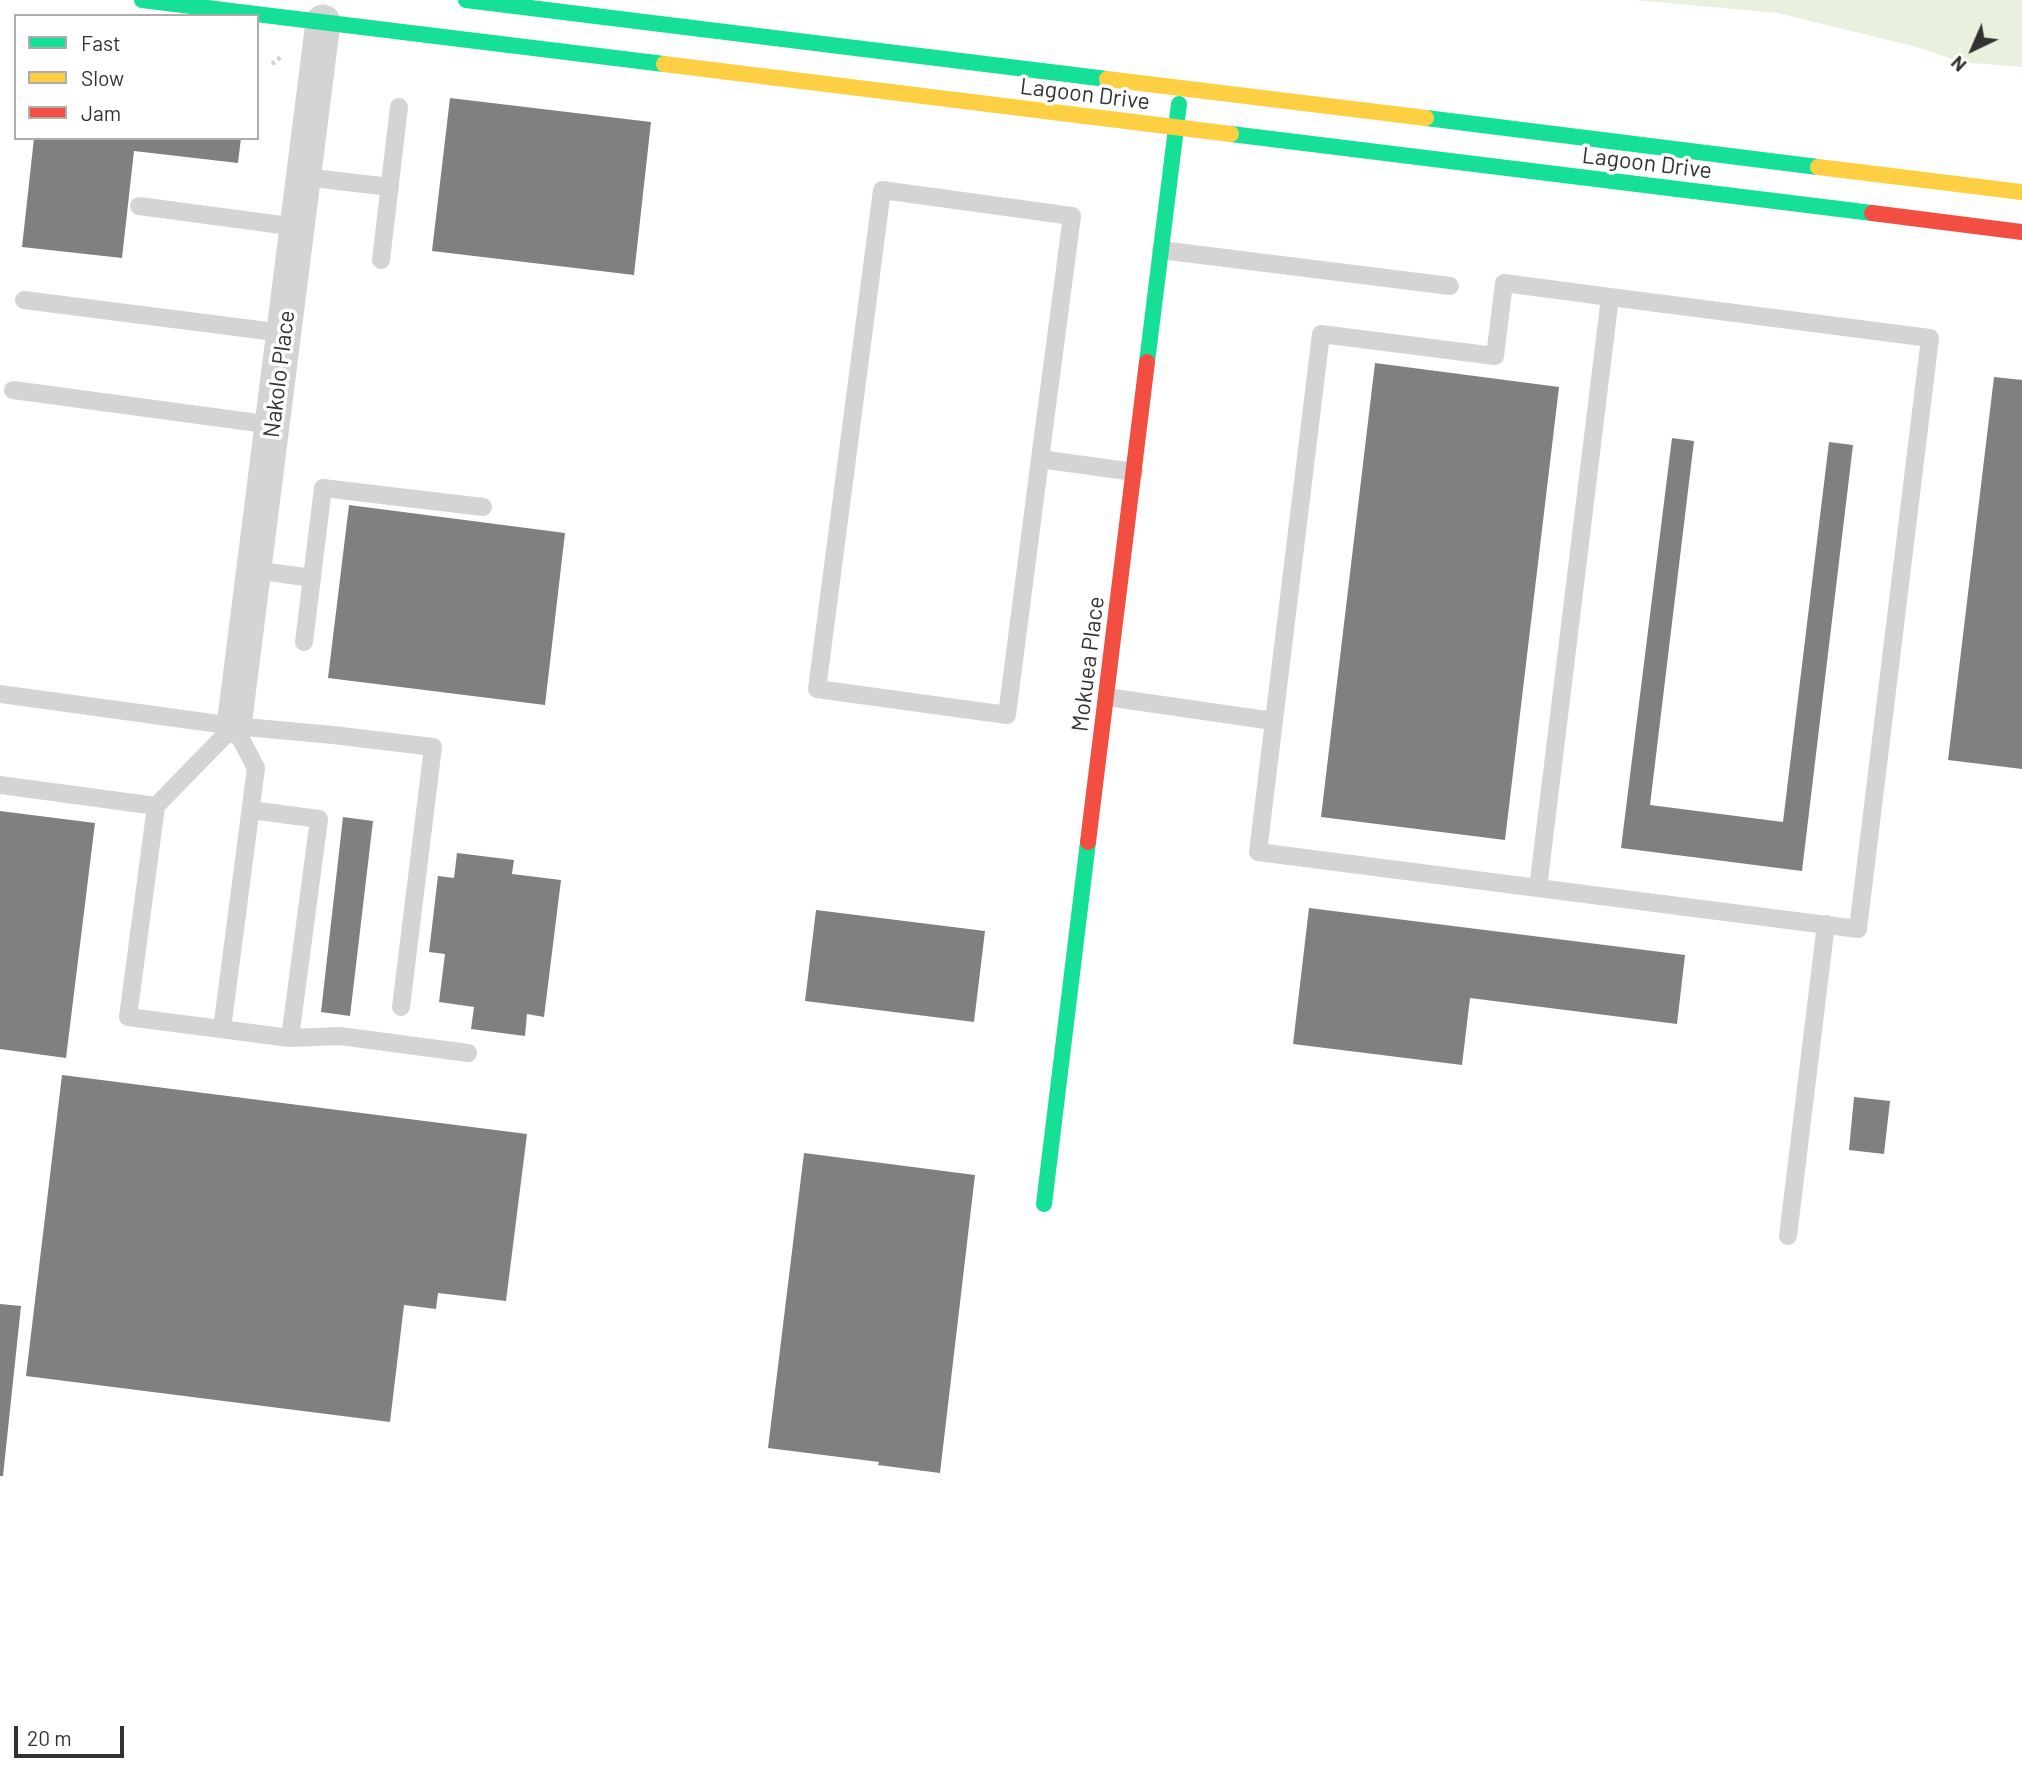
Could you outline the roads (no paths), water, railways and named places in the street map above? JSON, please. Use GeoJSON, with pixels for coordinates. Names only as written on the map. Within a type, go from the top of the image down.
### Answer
{"type":"FeatureCollection","features":[{"type":"Feature","properties":{"kind":"street","name":"Lagoon Drive"},"geometry":{"type":"LineString","coordinates":[[142,0],[323,17],[1175,128],[2022,232]]}},
{"type":"Feature","properties":{"kind":"street","name":"Lagoon Drive"},"geometry":{"type":"LineString","coordinates":[[466,0],[2022,192]]}},
{"type":"Feature","properties":{"kind":"street","name":"Nakolo Place"},"geometry":{"type":"LineString","coordinates":[[234,726],[323,17]]}},
{"type":"Feature","properties":{"kind":"street","name":"Mokuea Place"},"geometry":{"type":"LineString","coordinates":[[1044,1204],[1181,88]]}},
{"type":"Feature","properties":{"kind":"lane"},"geometry":{"type":"LineString","coordinates":[[381,260],[399,107]]}},
{"type":"Feature","properties":{"kind":"lane"},"geometry":{"type":"LineString","coordinates":[[304,177],[390,187]]}},
{"type":"Feature","properties":{"kind":"lane"},"geometry":{"type":"LineString","coordinates":[[882,190],[1072,216],[1040,459],[1007,715],[817,689],[882,190]]}},
{"type":"Feature","properties":{"kind":"lane"},"geometry":{"type":"LineString","coordinates":[[139,206],[297,227]]}},
{"type":"Feature","properties":{"kind":"lane"},"geometry":{"type":"LineString","coordinates":[[1161,250],[1450,286]]}},
{"type":"Feature","properties":{"kind":"lane"},"geometry":{"type":"LineString","coordinates":[[1504,283],[1930,338],[1858,929],[1258,852],[1273,721],[1321,334],[1495,356],[1504,283]]}},
{"type":"Feature","properties":{"kind":"lane"},"geometry":{"type":"LineString","coordinates":[[1538,888],[1610,297]]}},
{"type":"Feature","properties":{"kind":"lane"},"geometry":{"type":"LineString","coordinates":[[24,300],[284,333]]}},
{"type":"Feature","properties":{"kind":"lane"},"geometry":{"type":"LineString","coordinates":[[13,390],[272,425]]}},
{"type":"Feature","properties":{"kind":"lane"},"geometry":{"type":"LineString","coordinates":[[1040,459],[1134,472]]}},
{"type":"Feature","properties":{"kind":"lane"},"geometry":{"type":"LineString","coordinates":[[304,642],[323,488],[483,508]]}},
{"type":"Feature","properties":{"kind":"lane"},"geometry":{"type":"LineString","coordinates":[[254,570],[312,578]]}},
{"type":"Feature","properties":{"kind":"lane"},"geometry":{"type":"LineString","coordinates":[[0,694],[234,726],[333,734],[433,747],[401,1007]]}},
{"type":"Feature","properties":{"kind":"lane"},"geometry":{"type":"LineString","coordinates":[[1107,697],[1273,721]]}},
{"type":"Feature","properties":{"kind":"lane"},"geometry":{"type":"LineString","coordinates":[[234,726],[156,806],[128,1017],[290,1038],[340,1037],[468,1053]]}},
{"type":"Feature","properties":{"kind":"lane"},"geometry":{"type":"LineString","coordinates":[[222,1029],[256,768],[234,726]]}},
{"type":"Feature","properties":{"kind":"lane"},"geometry":{"type":"LineString","coordinates":[[0,785],[156,806]]}},
{"type":"Feature","properties":{"kind":"lane"},"geometry":{"type":"LineString","coordinates":[[251,810],[318,819],[290,1038]]}},
{"type":"Feature","properties":{"kind":"lane"},"geometry":{"type":"LineString","coordinates":[[1788,1236],[1826,924]]}}]}
